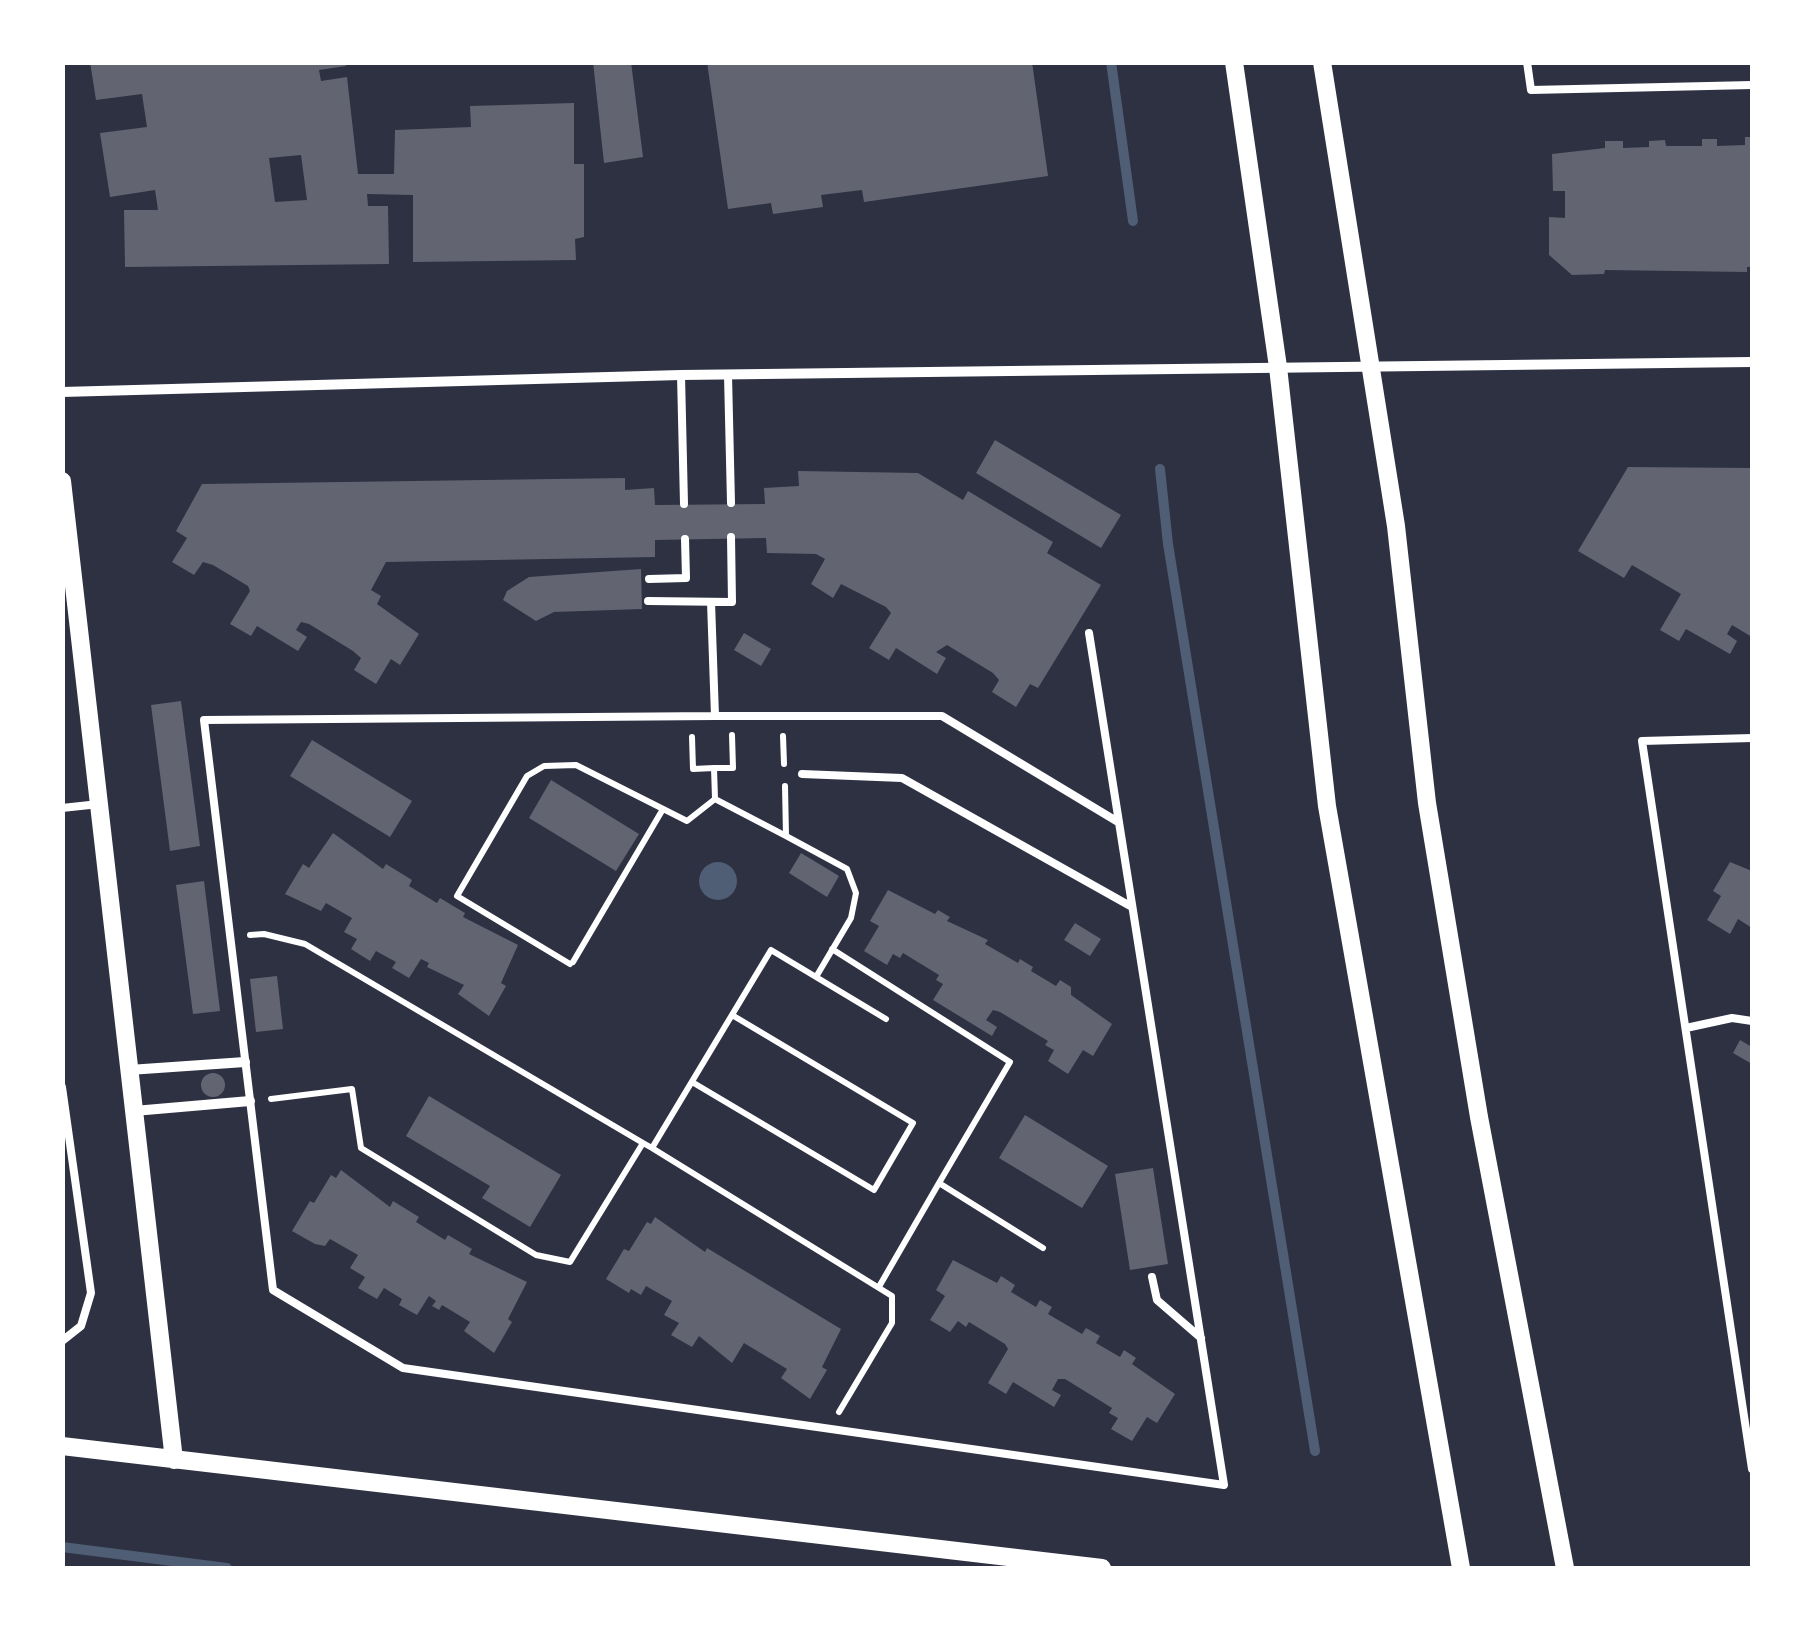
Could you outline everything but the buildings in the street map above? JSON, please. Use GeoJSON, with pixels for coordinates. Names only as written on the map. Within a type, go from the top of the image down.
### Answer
{"type":"FeatureCollection","features":[{"type":"Feature","properties":{"kind":"street"},"geometry":{"type":"LineString","coordinates":[[1234,62],[1278,367],[1327,806],[1462,1568]]}},
{"type":"Feature","properties":{"kind":"street"},"geometry":{"type":"LineString","coordinates":[[1322,62],[1396,526],[1427,803],[1479,1117],[1565,1568]]}},
{"type":"Feature","properties":{"kind":"street"},"geometry":{"type":"LineString","coordinates":[[62,392],[681,375],[1752,362]]}},
{"type":"Feature","properties":{"kind":"street"},"geometry":{"type":"LineString","coordinates":[[62,481],[174,1460]]}},
{"type":"Feature","properties":{"kind":"street"},"geometry":{"type":"LineString","coordinates":[[130,1070],[245,1062]]}},
{"type":"Feature","properties":{"kind":"street"},"geometry":{"type":"LineString","coordinates":[[134,1112],[250,1101]]}},
{"type":"Feature","properties":{"kind":"street"},"geometry":{"type":"LineString","coordinates":[[62,1446],[1102,1568]]}},
{"type":"Feature","properties":{"kind":"lane"},"geometry":{"type":"LineString","coordinates":[[1527,62],[1531,90],[1752,85]]}},
{"type":"Feature","properties":{"kind":"lane"},"geometry":{"type":"LineString","coordinates":[[681,375],[684,504]]}},
{"type":"Feature","properties":{"kind":"lane"},"geometry":{"type":"LineString","coordinates":[[728,375],[730,503]]}},
{"type":"Feature","properties":{"kind":"lane"},"geometry":{"type":"LineString","coordinates":[[648,601],[732,602],[731,538]]}},
{"type":"Feature","properties":{"kind":"lane"},"geometry":{"type":"LineString","coordinates":[[649,579],[686,578],[685,539]]}},
{"type":"Feature","properties":{"kind":"lane"},"geometry":{"type":"LineString","coordinates":[[712,602],[715,716]]}},
{"type":"Feature","properties":{"kind":"lane"},"geometry":{"type":"LineString","coordinates":[[1089,633],[1224,1484],[403,1368],[273,1290],[204,720],[942,716],[1118,822]]}},
{"type":"Feature","properties":{"kind":"lane"},"geometry":{"type":"LineString","coordinates":[[1752,738],[1642,741],[1752,1469]]}},
{"type":"Feature","properties":{"kind":"lane"},"geometry":{"type":"LineString","coordinates":[[802,774],[902,778],[1132,906]]}},
{"type":"Feature","properties":{"kind":"lane"},"geometry":{"type":"LineString","coordinates":[[62,808],[99,804]]}},
{"type":"Feature","properties":{"kind":"lane"},"geometry":{"type":"LineString","coordinates":[[1686,1028],[1732,1018],[1752,1021]]}},
{"type":"Feature","properties":{"kind":"lane"},"geometry":{"type":"LineString","coordinates":[[62,1086],[91,1293],[81,1326],[62,1341]]}},
{"type":"Feature","properties":{"kind":"lane"},"geometry":{"type":"LineString","coordinates":[[1152,1278],[1157,1300],[1201,1338]]}},
{"type":"Feature","properties":{"kind":"path"},"geometry":{"type":"LineString","coordinates":[[692,717],[693,769],[733,768],[732,716]]}},
{"type":"Feature","properties":{"kind":"path"},"geometry":{"type":"LineString","coordinates":[[782,716],[786,836]]}},
{"type":"Feature","properties":{"kind":"path"},"geometry":{"type":"LineString","coordinates":[[663,809],[572,963],[457,896],[527,776],[544,766],[576,765],[687,821],[715,799]]}},
{"type":"Feature","properties":{"kind":"path"},"geometry":{"type":"LineString","coordinates":[[714,768],[715,799]]}},
{"type":"Feature","properties":{"kind":"path"},"geometry":{"type":"LineString","coordinates":[[715,799],[847,869],[853,880],[855,906],[816,977]]}},
{"type":"Feature","properties":{"kind":"path"},"geometry":{"type":"LineString","coordinates":[[230,938],[264,934],[306,944],[880,1285],[892,1296],[895,1314],[830,1428]]}},
{"type":"Feature","properties":{"kind":"path"},"geometry":{"type":"LineString","coordinates":[[652,1148],[771,950],[886,1019]]}},
{"type":"Feature","properties":{"kind":"path"},"geometry":{"type":"LineString","coordinates":[[832,950],[1010,1062],[880,1285]]}},
{"type":"Feature","properties":{"kind":"path"},"geometry":{"type":"LineString","coordinates":[[692,1082],[874,1190],[913,1124],[732,1016]]}},
{"type":"Feature","properties":{"kind":"path"},"geometry":{"type":"LineString","coordinates":[[250,1101],[352,1088],[361,1148],[536,1255],[570,1262],[643,1143]]}},
{"type":"Feature","properties":{"kind":"path"},"geometry":{"type":"LineString","coordinates":[[939,1183],[1043,1248]]}},
{"type":"Feature","properties":{"kind":"water"},"geometry":{"type":"Polygon","coordinates":[[[718,862],[731,868],[737,881],[731,894],[718,900],[705,894],[699,881],[705,868],[718,862]]]}},
{"type":"Feature","properties":{"kind":"waterway"},"geometry":{"type":"LineString","coordinates":[[1111,62],[1133,221]]}},
{"type":"Feature","properties":{"kind":"waterway"},"geometry":{"type":"LineString","coordinates":[[1160,469],[1168,544],[1315,1451]]}},
{"type":"Feature","properties":{"kind":"waterway"},"geometry":{"type":"LineString","coordinates":[[62,1547],[227,1568]]}}]}
